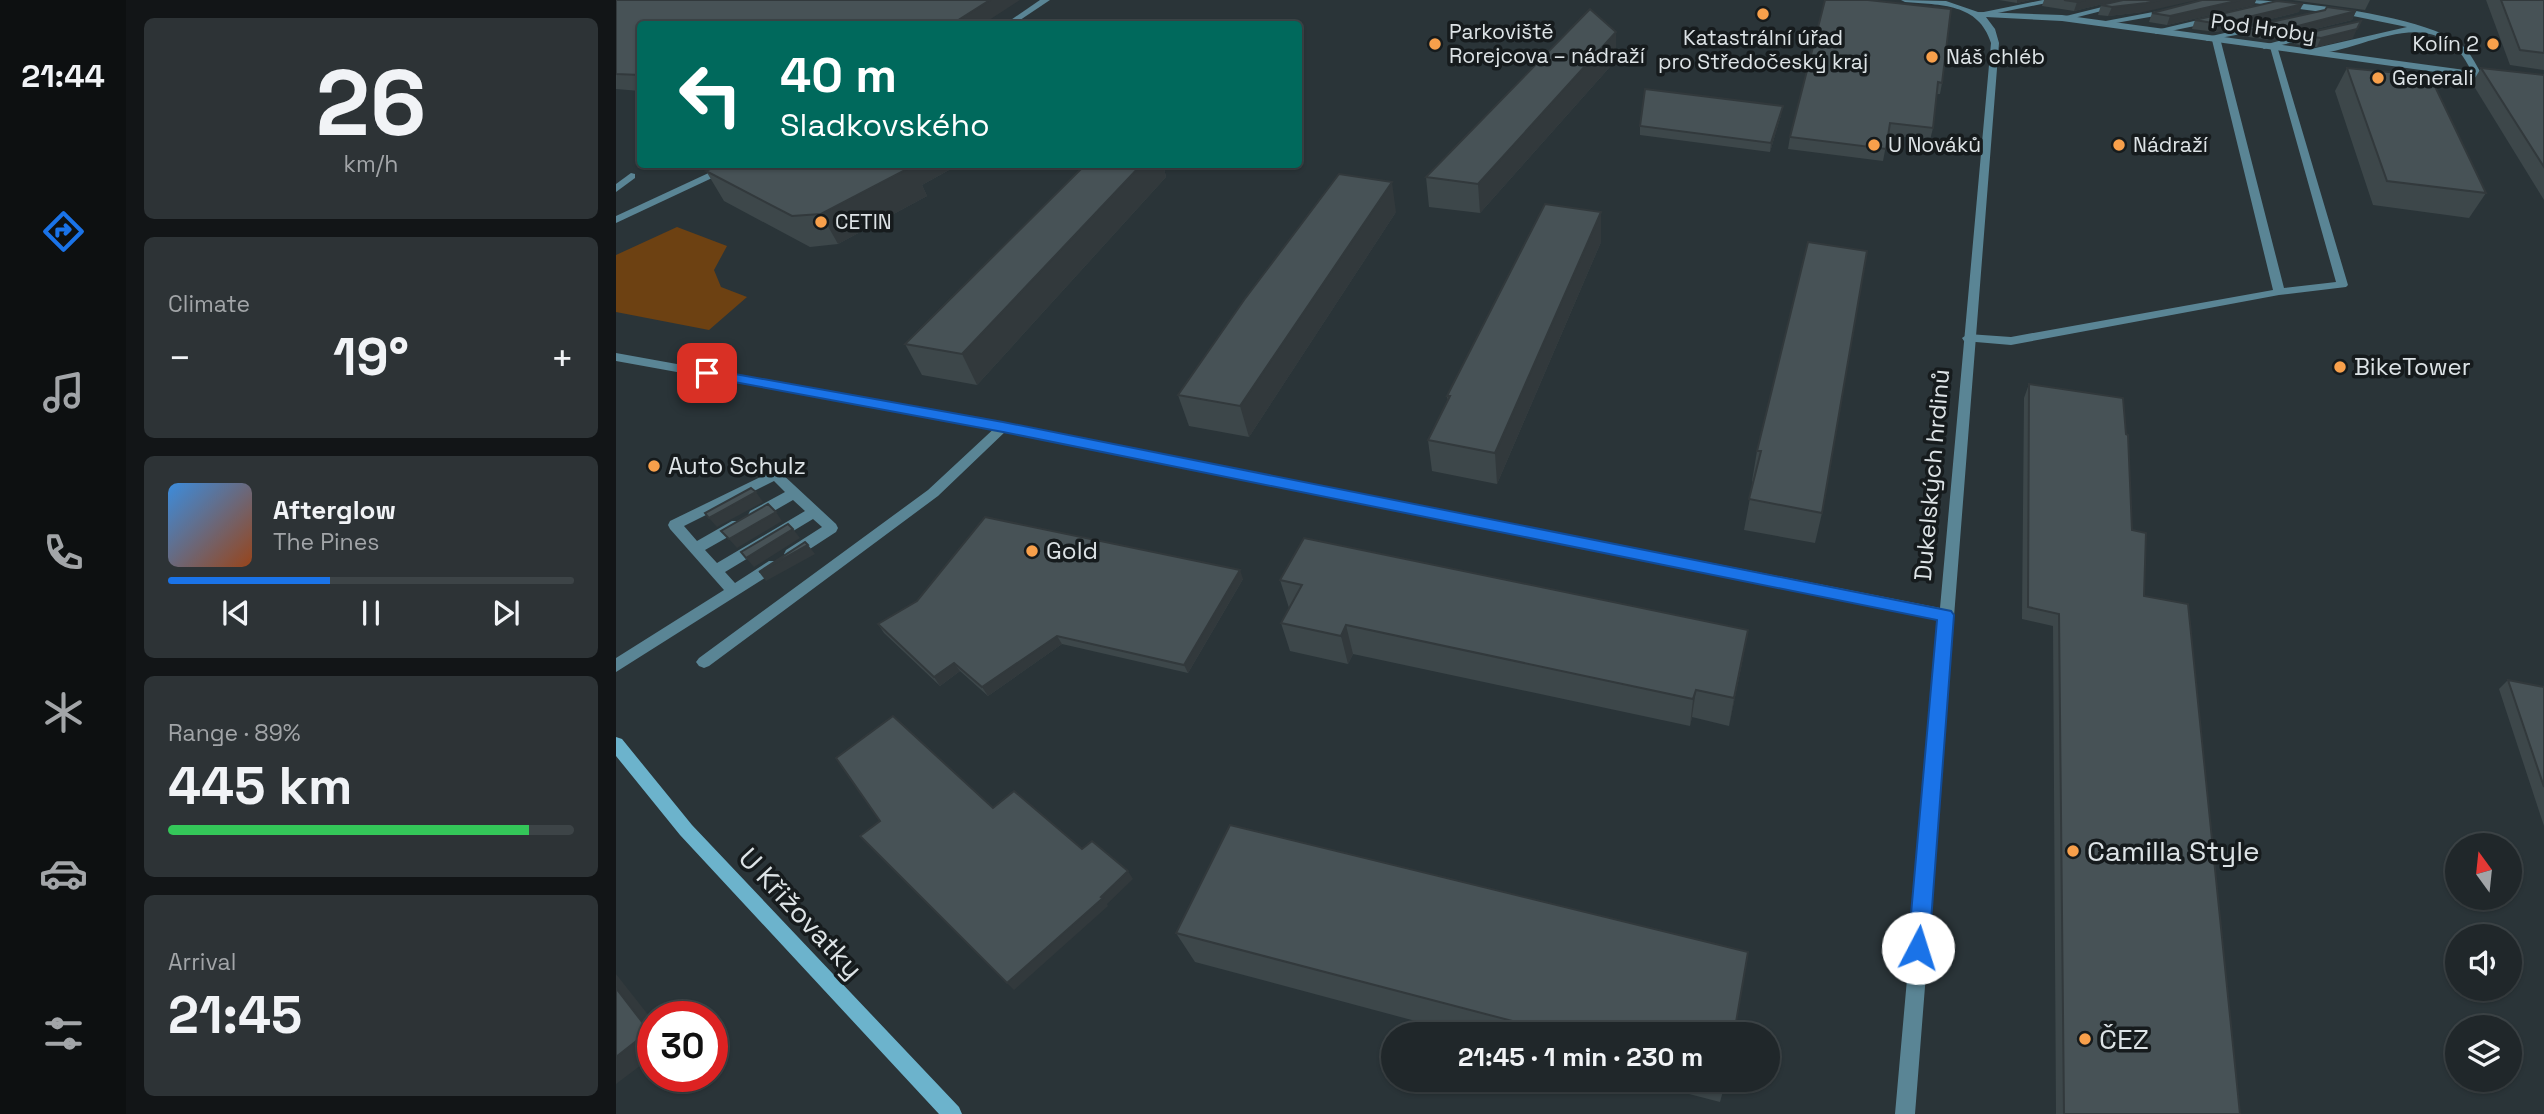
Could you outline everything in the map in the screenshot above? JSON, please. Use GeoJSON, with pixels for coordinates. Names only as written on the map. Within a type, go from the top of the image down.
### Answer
{"type":"FeatureCollection","features":[{"type":"Feature","properties":{"kind":"main road","name":"U Křižovatky"},"geometry":{"type":"LineString","coordinates":[[616,744],[686,830],[952,1114]]}},
{"type":"Feature","properties":{"kind":"street"},"geometry":{"type":"LineString","coordinates":[[1014,21],[1046,0]]}},
{"type":"Feature","properties":{"kind":"street"},"geometry":{"type":"LineString","coordinates":[[1905,0],[1965,8],[1978,14],[2057,0]]}},
{"type":"Feature","properties":{"kind":"street"},"geometry":{"type":"LineString","coordinates":[[1934,3],[1948,0]]}},
{"type":"Feature","properties":{"kind":"street"},"geometry":{"type":"LineString","coordinates":[[1978,14],[2020,0]]}},
{"type":"Feature","properties":{"kind":"street"},"geometry":{"type":"LineString","coordinates":[[2062,18],[2141,0]]}},
{"type":"Feature","properties":{"kind":"street"},"geometry":{"type":"LineString","coordinates":[[2246,0],[2375,19],[2416,28],[2454,42],[2469,57],[2479,76]]}},
{"type":"Feature","properties":{"kind":"street"},"geometry":{"type":"LineString","coordinates":[[2252,10],[2277,5]]}},
{"type":"Feature","properties":{"kind":"street"},"geometry":{"type":"LineString","coordinates":[[2099,23],[2180,9]]}},
{"type":"Feature","properties":{"kind":"street"},"geometry":{"type":"LineString","coordinates":[[2301,18],[2325,12]]}},
{"type":"Feature","properties":{"kind":"street","name":"Pod Hroby"},"geometry":{"type":"LineString","coordinates":[[1978,14],[2062,18],[2504,79]]}},
{"type":"Feature","properties":{"kind":"street","name":"Dukelských hrdinů"},"geometry":{"type":"LineString","coordinates":[[1905,1114],[1968,338],[1995,43],[1989,25],[1978,14]]}},
{"type":"Feature","properties":{"kind":"street"},"geometry":{"type":"LineString","coordinates":[[2157,31],[2215,19]]}},
{"type":"Feature","properties":{"kind":"street"},"geometry":{"type":"LineString","coordinates":[[2351,25],[2375,19]]}},
{"type":"Feature","properties":{"kind":"street"},"geometry":{"type":"LineString","coordinates":[[2265,26],[2212,39],[2279,292]]}},
{"type":"Feature","properties":{"kind":"street"},"geometry":{"type":"LineString","coordinates":[[2310,52],[2416,28]]}},
{"type":"Feature","properties":{"kind":"street"},"geometry":{"type":"LineString","coordinates":[[1968,338],[2011,341],[2279,292],[2342,285],[2268,47],[2327,31]]}},
{"type":"Feature","properties":{"kind":"street"},"geometry":{"type":"LineString","coordinates":[[616,220],[728,168]]}},
{"type":"Feature","properties":{"kind":"street"},"geometry":{"type":"LineString","coordinates":[[616,189],[631,176]]}},
{"type":"Feature","properties":{"kind":"street"},"geometry":{"type":"LineString","coordinates":[[616,357],[1003,427],[1945,615]]}},
{"type":"Feature","properties":{"kind":"street"},"geometry":{"type":"LineString","coordinates":[[704,663],[933,493],[1003,427]]}},
{"type":"Feature","properties":{"kind":"street"},"geometry":{"type":"LineString","coordinates":[[616,666],[734,592],[831,528],[775,475],[676,525],[734,592]]}},
{"type":"Feature","properties":{"kind":"street"},"geometry":{"type":"LineString","coordinates":[[696,548],[794,493]]}},
{"type":"Feature","properties":{"kind":"street"},"geometry":{"type":"LineString","coordinates":[[715,571],[814,512]]}},
{"type":"Feature","properties":{"kind":"shaded area"},"geometry":{"type":"Polygon","coordinates":[[[677,227],[727,246],[714,270],[721,287],[747,297],[709,330],[616,312],[616,255],[677,227]]]}},
{"type":"Feature","properties":{"kind":"building"},"geometry":{"type":"Polygon","coordinates":[[[616,0],[990,0],[957,21],[637,21],[637,75],[616,74],[616,0]]]}},
{"type":"Feature","properties":{"kind":"building"},"geometry":{"type":"Polygon","coordinates":[[[1825,0],[1868,0],[1951,9],[1942,83],[1938,82],[1933,128],[1890,123],[1886,149],[1790,137],[1825,0]]]}},
{"type":"Feature","properties":{"kind":"building"},"geometry":{"type":"Polygon","coordinates":[[[2123,0],[2160,0],[2112,7],[2101,5],[2123,0]]]}},
{"type":"Feature","properties":{"kind":"building"},"geometry":{"type":"Polygon","coordinates":[[[2202,0],[2240,0],[2170,16],[2152,13],[2202,0]]]}},
{"type":"Feature","properties":{"kind":"building"},"geometry":{"type":"Polygon","coordinates":[[[2501,0],[2544,0],[2544,53],[2520,50],[2501,0]]]}},
{"type":"Feature","properties":{"kind":"building"},"geometry":{"type":"Polygon","coordinates":[[[2277,1],[2303,4],[2219,24],[2195,20],[2277,1]]]}},
{"type":"Feature","properties":{"kind":"building"},"geometry":{"type":"Polygon","coordinates":[[[2327,7],[2356,11],[2275,32],[2245,28],[2325,10],[2327,7]]]}},
{"type":"Feature","properties":{"kind":"building"},"geometry":{"type":"Polygon","coordinates":[[[1590,9],[1616,32],[1478,184],[1426,177],[1590,9]]]}},
{"type":"Feature","properties":{"kind":"building"},"geometry":{"type":"Polygon","coordinates":[[[2361,21],[2357,29],[2321,38],[2298,35],[2361,21]]]}},
{"type":"Feature","properties":{"kind":"building"},"geometry":{"type":"Polygon","coordinates":[[[2347,68],[2430,76],[2486,193],[2387,181],[2347,68]]]}},
{"type":"Feature","properties":{"kind":"building"},"geometry":{"type":"Polygon","coordinates":[[[2481,68],[2544,75],[2544,167],[2481,68]]]}},
{"type":"Feature","properties":{"kind":"building"},"geometry":{"type":"Polygon","coordinates":[[[1645,89],[1783,106],[1771,143],[1640,126],[1645,89]]]}},
{"type":"Feature","properties":{"kind":"building"},"geometry":{"type":"Polygon","coordinates":[[[712,168],[909,168],[821,214],[792,216],[706,171],[712,168]]]}},
{"type":"Feature","properties":{"kind":"building"},"geometry":{"type":"Polygon","coordinates":[[[1082,168],[1138,168],[962,354],[905,344],[1082,168]]]}},
{"type":"Feature","properties":{"kind":"building"},"geometry":{"type":"Polygon","coordinates":[[[1339,174],[1392,182],[1240,406],[1178,395],[1244,300],[1339,174]]]}},
{"type":"Feature","properties":{"kind":"building"},"geometry":{"type":"Polygon","coordinates":[[[1545,204],[1601,212],[1495,453],[1428,440],[1450,396],[1447,396],[1545,204]]]}},
{"type":"Feature","properties":{"kind":"building"},"geometry":{"type":"Polygon","coordinates":[[[1808,242],[1867,251],[1822,513],[1749,499],[1761,451],[1757,451],[1808,242]]]}},
{"type":"Feature","properties":{"kind":"building"},"geometry":{"type":"Polygon","coordinates":[[[2029,384],[2123,398],[2128,435],[2132,530],[2146,533],[2144,596],[2188,604],[2240,1114],[2064,1114],[2059,614],[2028,607],[2029,384]]]}},
{"type":"Feature","properties":{"kind":"building"},"geometry":{"type":"Polygon","coordinates":[[[751,488],[756,492],[709,518],[705,513],[751,488]]]}},
{"type":"Feature","properties":{"kind":"building"},"geometry":{"type":"Polygon","coordinates":[[[768,504],[776,512],[729,539],[721,531],[768,504]]]}},
{"type":"Feature","properties":{"kind":"building"},"geometry":{"type":"Polygon","coordinates":[[[985,517],[1240,570],[1184,665],[1057,636],[982,687],[954,663],[934,677],[878,624],[917,601],[985,517]]]}},
{"type":"Feature","properties":{"kind":"building"},"geometry":{"type":"Polygon","coordinates":[[[788,524],[793,529],[746,558],[741,552],[788,524]]]}},
{"type":"Feature","properties":{"kind":"building"},"geometry":{"type":"Polygon","coordinates":[[[1304,538],[1748,630],[1734,698],[1696,690],[1693,699],[1346,625],[1341,636],[1281,623],[1302,585],[1280,580],[1304,538]]]}},
{"type":"Feature","properties":{"kind":"building"},"geometry":{"type":"Polygon","coordinates":[[[805,542],[808,545],[759,572],[805,542]]]}},
{"type":"Feature","properties":{"kind":"building"},"geometry":{"type":"Polygon","coordinates":[[[2508,680],[2544,687],[2544,787],[2508,680]]]}},
{"type":"Feature","properties":{"kind":"building"},"geometry":{"type":"Polygon","coordinates":[[[893,716],[993,808],[1014,791],[1082,849],[1092,841],[1128,871],[1101,897],[1103,898],[1007,983],[860,836],[880,821],[836,758],[893,716]]]}},
{"type":"Feature","properties":{"kind":"building"},"geometry":{"type":"Polygon","coordinates":[[[1230,825],[1748,952],[1736,1022],[1516,1022],[1176,933],[1230,825]]]}},
{"type":"Feature","properties":{"kind":"building"},"geometry":{"type":"Polygon","coordinates":[[[616,988],[637,1015],[637,1040],[616,1057],[616,988]]]}},
{"type":"Feature","properties":{"kind":"place","name":"Katastrální úřad pro Středočeský kraj"},"geometry":{"type":"Point","coordinates":[1763,14]}},
{"type":"Feature","properties":{"kind":"place","name":"Parkoviště Rorejcova – nádraží"},"geometry":{"type":"Point","coordinates":[1435,44]}},
{"type":"Feature","properties":{"kind":"place","name":"Kolín 2"},"geometry":{"type":"Point","coordinates":[2493,44]}},
{"type":"Feature","properties":{"kind":"place","name":"Náš chléb"},"geometry":{"type":"Point","coordinates":[1932,57]}},
{"type":"Feature","properties":{"kind":"place","name":"Generali"},"geometry":{"type":"Point","coordinates":[2378,78]}},
{"type":"Feature","properties":{"kind":"place","name":"U Nováků"},"geometry":{"type":"Point","coordinates":[1874,145]}},
{"type":"Feature","properties":{"kind":"place","name":"Nádraží"},"geometry":{"type":"Point","coordinates":[2119,145]}},
{"type":"Feature","properties":{"kind":"place","name":"CETIN"},"geometry":{"type":"Point","coordinates":[821,222]}},
{"type":"Feature","properties":{"kind":"place","name":"BikeTower"},"geometry":{"type":"Point","coordinates":[2340,367]}},
{"type":"Feature","properties":{"kind":"place","name":"Auto Schulz"},"geometry":{"type":"Point","coordinates":[654,466]}},
{"type":"Feature","properties":{"kind":"place","name":"Gold"},"geometry":{"type":"Point","coordinates":[1032,551]}},
{"type":"Feature","properties":{"kind":"place","name":"Camilla Style"},"geometry":{"type":"Point","coordinates":[2073,851]}},
{"type":"Feature","properties":{"kind":"place","name":"ČEZ"},"geometry":{"type":"Point","coordinates":[2085,1039]}},
{"type":"Feature","properties":{"kind":"route"},"geometry":{"type":"LineString","coordinates":[[707,373],[1003,427],[1945,615],[1918,948]]}}]}
